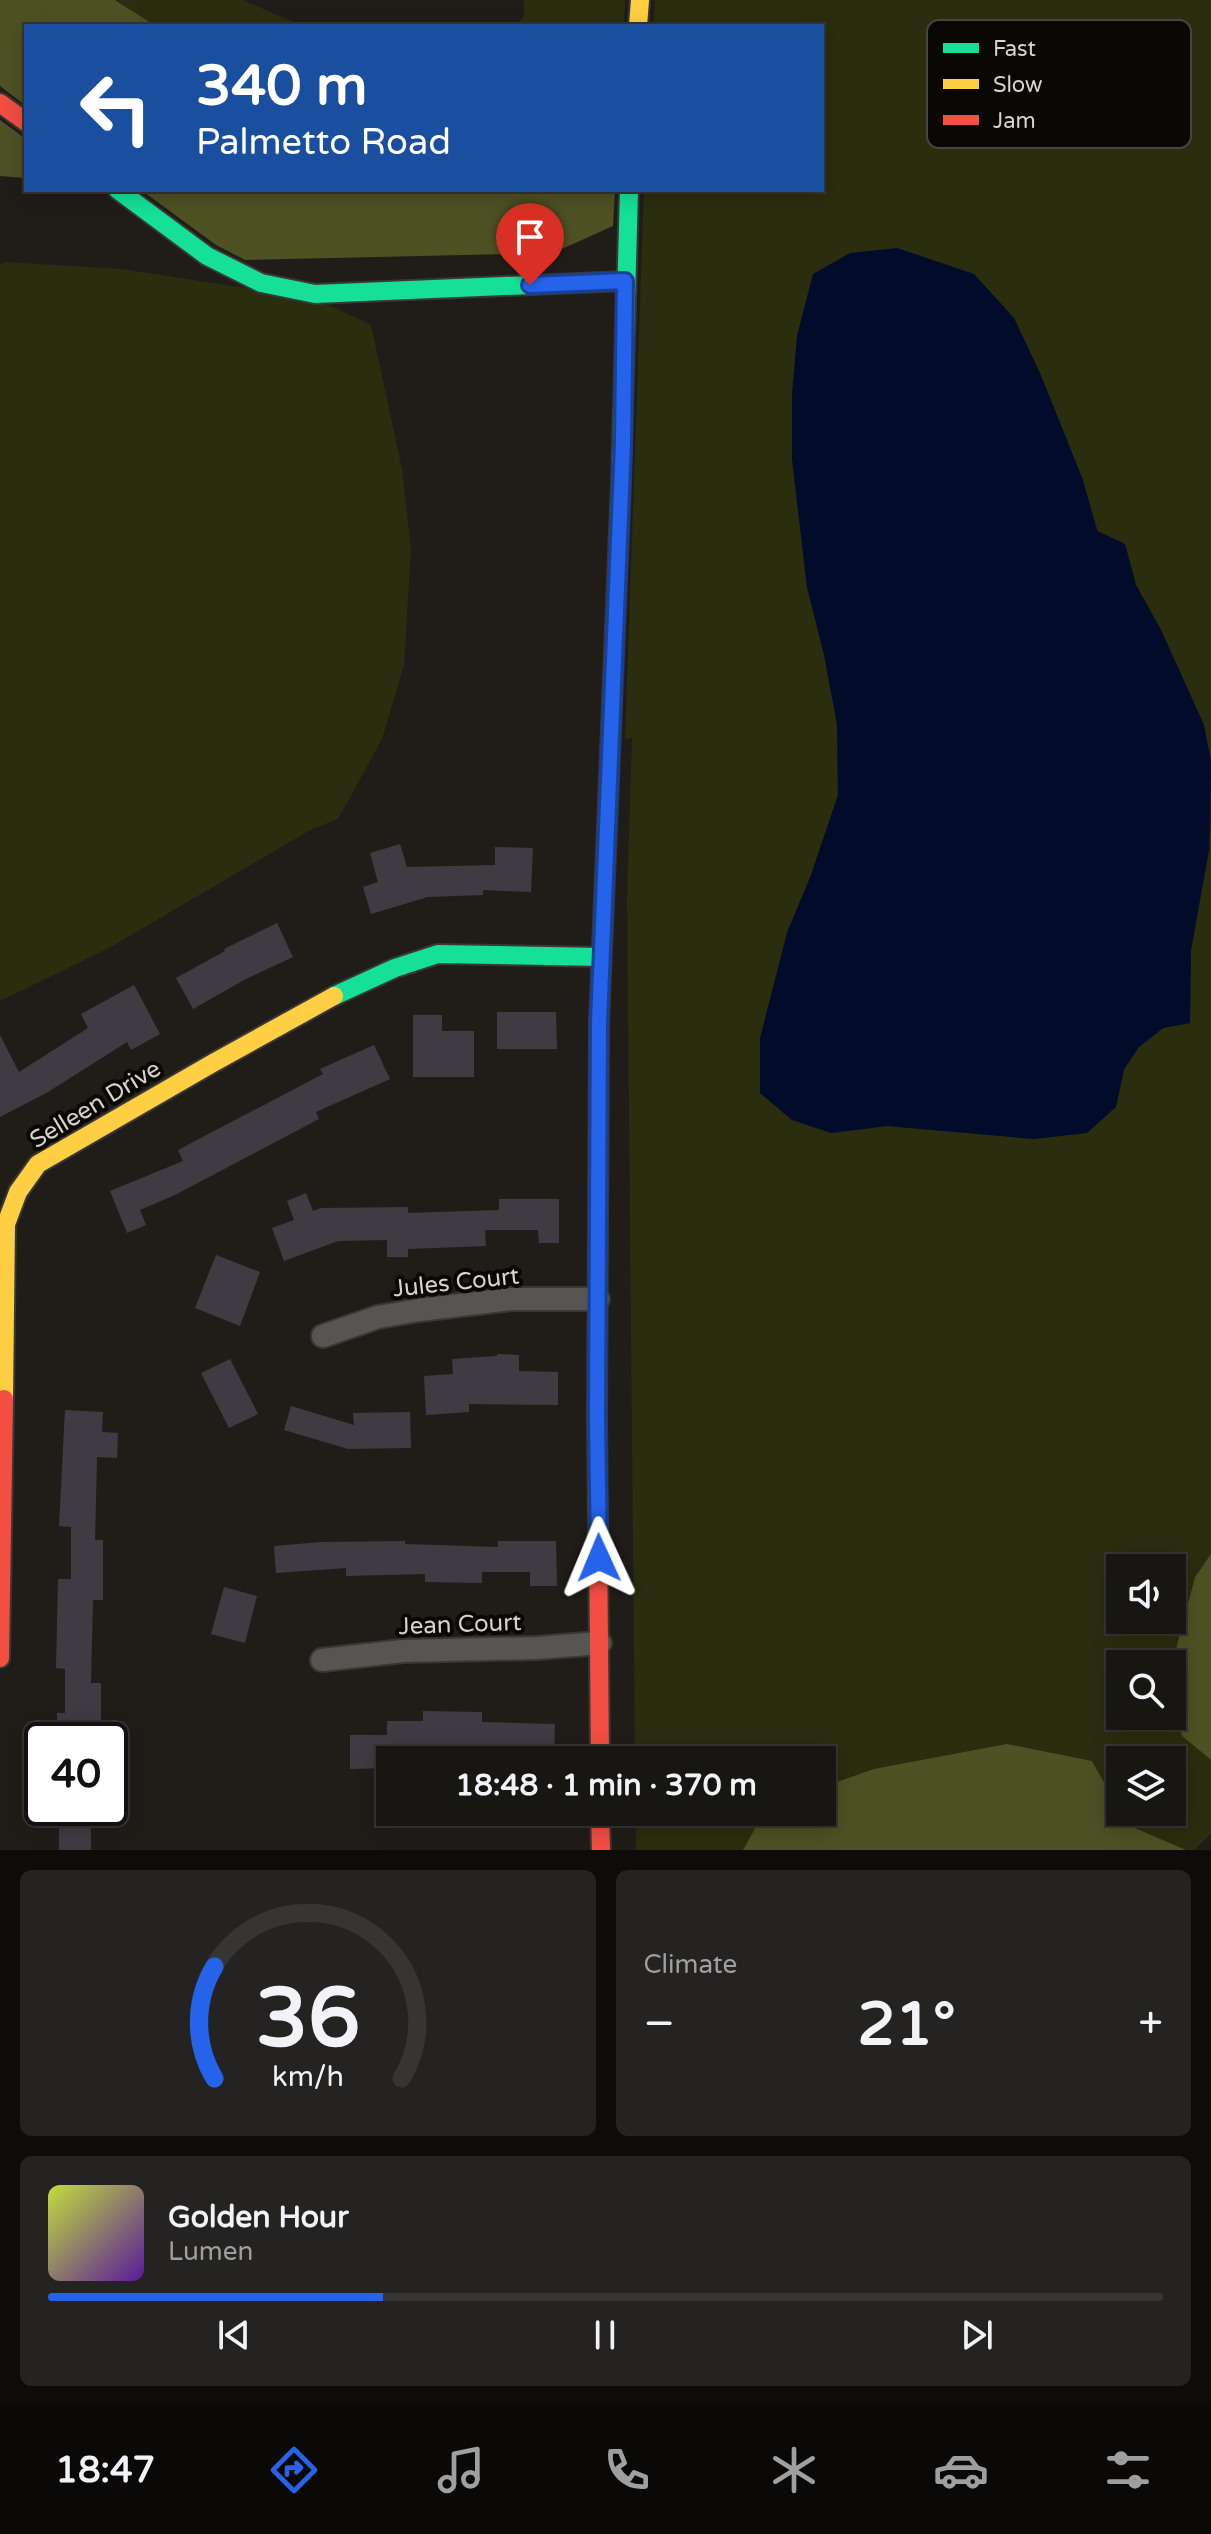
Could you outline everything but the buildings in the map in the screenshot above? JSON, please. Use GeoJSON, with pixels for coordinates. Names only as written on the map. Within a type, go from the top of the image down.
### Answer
{"type":"FeatureCollection","features":[{"type":"Feature","properties":{"kind":"street"},"geometry":{"type":"LineString","coordinates":[[638,24],[640,0]]}},
{"type":"Feature","properties":{"kind":"street"},"geometry":{"type":"LineString","coordinates":[[0,103],[24,121]]}},
{"type":"Feature","properties":{"kind":"street"},"geometry":{"type":"LineString","coordinates":[[121,192],[207,256],[261,283],[315,294],[625,281]]}},
{"type":"Feature","properties":{"kind":"street"},"geometry":{"type":"LineString","coordinates":[[600,1746],[598,1299],[601,957],[623,443],[629,192]]}},
{"type":"Feature","properties":{"kind":"street","name":"Selleen Drive"},"geometry":{"type":"LineString","coordinates":[[0,1658],[6,1224],[14,1197],[25,1178],[38,1164],[220,1058],[309,1010],[413,961],[438,954],[601,957]]}},
{"type":"Feature","properties":{"kind":"street","name":"Jules Court"},"geometry":{"type":"LineString","coordinates":[[323,1336],[378,1317],[419,1310],[511,1299],[598,1299]]}},
{"type":"Feature","properties":{"kind":"street","name":"Jean Court"},"geometry":{"type":"LineString","coordinates":[[322,1660],[403,1651],[537,1648],[600,1643]]}},
{"type":"Feature","properties":{"kind":"street"},"geometry":{"type":"LineString","coordinates":[[600,1826],[601,1850]]}},
{"type":"Feature","properties":{"kind":"green space"},"geometry":{"type":"Polygon","coordinates":[[[0,0],[115,0],[153,24],[24,24],[24,104],[0,86],[0,0]]]}},
{"type":"Feature","properties":{"kind":"green space"},"geometry":{"type":"Polygon","coordinates":[[[116,0],[242,0],[298,24],[153,24],[116,0]]]}},
{"type":"Feature","properties":{"kind":"green space"},"geometry":{"type":"Polygon","coordinates":[[[524,0],[625,0],[624,24],[517,24],[524,16],[524,0]]]}},
{"type":"Feature","properties":{"kind":"green space"},"geometry":{"type":"Polygon","coordinates":[[[655,0],[1211,0],[1211,762],[1204,725],[1161,630],[1136,585],[1125,544],[1098,531],[1060,423],[1014,318],[792,393],[792,458],[807,587],[837,724],[838,795],[811,875],[787,933],[776,981],[831,1133],[887,1126],[1034,1139],[1116,1107],[1124,1069],[1139,1047],[1163,1028],[1190,1023],[1191,950],[1211,822],[1211,1554],[1195,1577],[1186,1611],[1186,1554],[1106,1554],[1106,1634],[1180,1634],[1176,1650],[1106,1650],[1106,1730],[1180,1730],[1182,1736],[1211,1760],[1211,1834],[1194,1850],[1186,1850],[1130,1826],[1186,1826],[1186,1746],[1106,1746],[1106,1786],[1092,1761],[874,1769],[836,1782],[836,1746],[635,1746],[627,900],[632,738],[625,739],[644,192],[824,192],[824,24],[653,24],[655,0]]]}},
{"type":"Feature","properties":{"kind":"green space"},"geometry":{"type":"Polygon","coordinates":[[[0,120],[24,138],[24,178],[0,176],[0,120]]]}},
{"type":"Feature","properties":{"kind":"green space"},"geometry":{"type":"Polygon","coordinates":[[[144,192],[615,192],[613,226],[553,253],[245,260],[216,245],[144,192]]]}},
{"type":"Feature","properties":{"kind":"green space"},"geometry":{"type":"Polygon","coordinates":[[[0,264],[122,269],[239,287],[331,306],[371,325],[402,469],[411,549],[404,665],[382,739],[338,819],[312,829],[109,948],[0,1001],[0,264]]]}},
{"type":"Feature","properties":{"kind":"green space"},"geometry":{"type":"Polygon","coordinates":[[[1211,1554],[1211,1760],[1182,1736],[1180,1730],[1186,1730],[1186,1650],[1176,1650],[1180,1634],[1186,1634],[1186,1611],[1195,1577],[1211,1554]]]}},
{"type":"Feature","properties":{"kind":"green space"},"geometry":{"type":"Polygon","coordinates":[[[1007,1744],[1092,1761],[1106,1786],[1106,1826],[1130,1826],[1186,1850],[743,1850],[756,1826],[836,1826],[836,1782],[874,1769],[1007,1744]]]}},
{"type":"Feature","properties":{"kind":"green space"},"geometry":{"type":"Polygon","coordinates":[[[636,1826],[756,1826],[743,1850],[636,1850],[636,1826]]]}},
{"type":"Feature","properties":{"kind":"water"},"geometry":{"type":"Polygon","coordinates":[[[897,248],[974,274],[1014,318],[1083,480],[1097,531],[1125,544],[1136,585],[1161,630],[1204,725],[1211,762],[1209,850],[1191,950],[1190,1023],[1163,1028],[1139,1047],[1124,1069],[1116,1107],[1087,1133],[1034,1139],[887,1126],[831,1133],[792,1120],[760,1093],[760,1038],[787,933],[811,875],[838,795],[837,724],[807,587],[792,459],[792,393],[797,336],[813,274],[850,253],[897,248]]]}},
{"type":"Feature","properties":{"kind":"traffic: fast"},"geometry":{"type":"LineString","coordinates":[[121,192],[207,256],[261,283],[315,294],[625,281]]}},
{"type":"Feature","properties":{"kind":"traffic: fast"},"geometry":{"type":"LineString","coordinates":[[621,481],[629,192]]}},
{"type":"Feature","properties":{"kind":"traffic: fast"},"geometry":{"type":"LineString","coordinates":[[334,996],[395,968],[438,954],[601,957]]}},
{"type":"Feature","properties":{"kind":"traffic: slow"},"geometry":{"type":"LineString","coordinates":[[638,24],[640,0]]}},
{"type":"Feature","properties":{"kind":"traffic: slow"},"geometry":{"type":"LineString","coordinates":[[597,1418],[599,1022],[608,803]]}},
{"type":"Feature","properties":{"kind":"traffic: slow"},"geometry":{"type":"LineString","coordinates":[[4,1399],[6,1224],[18,1192],[38,1164],[334,996]]}},
{"type":"Feature","properties":{"kind":"traffic: jam"},"geometry":{"type":"LineString","coordinates":[[0,103],[24,121]]}},
{"type":"Feature","properties":{"kind":"traffic: jam"},"geometry":{"type":"LineString","coordinates":[[608,803],[621,481]]}},
{"type":"Feature","properties":{"kind":"traffic: jam"},"geometry":{"type":"LineString","coordinates":[[0,1658],[4,1399]]}},
{"type":"Feature","properties":{"kind":"traffic: jam"},"geometry":{"type":"LineString","coordinates":[[597,1418],[600,1746]]}},
{"type":"Feature","properties":{"kind":"traffic: jam"},"geometry":{"type":"LineString","coordinates":[[600,1826],[601,1850]]}},
{"type":"Feature","properties":{"kind":"route"},"geometry":{"type":"LineString","coordinates":[[530,285],[625,281],[623,443],[599,1022],[599,1558]]}}]}
